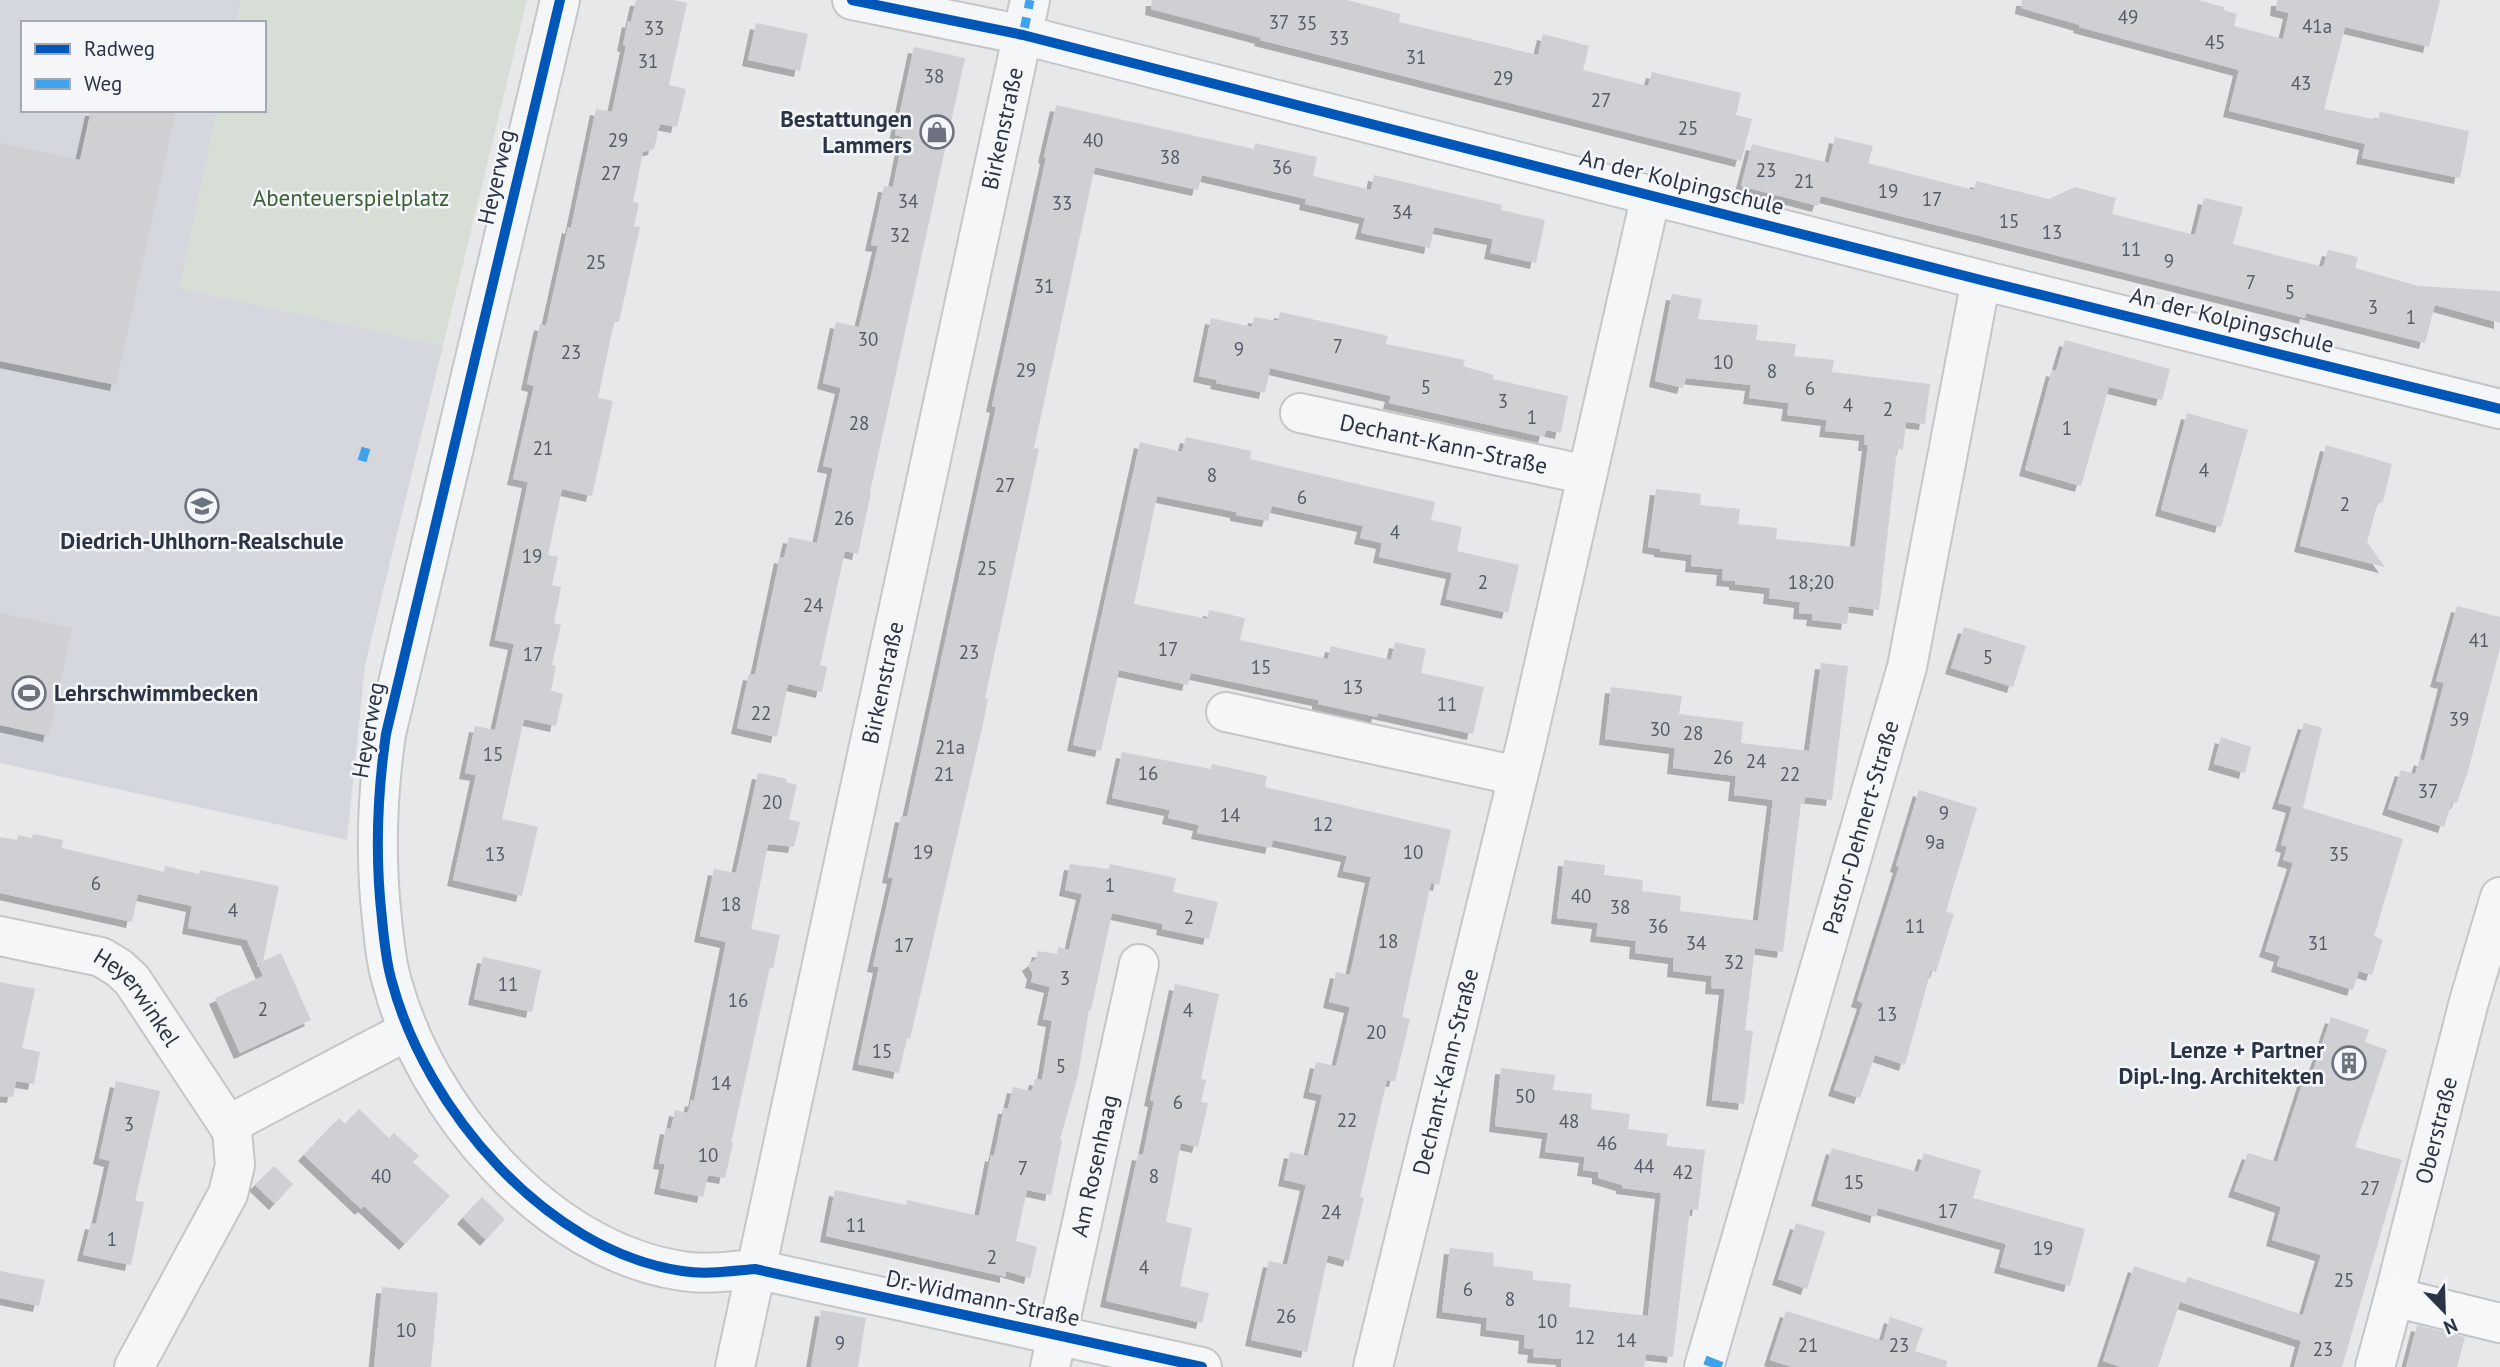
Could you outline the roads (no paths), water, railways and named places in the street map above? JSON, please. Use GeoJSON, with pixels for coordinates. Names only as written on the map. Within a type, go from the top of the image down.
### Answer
{"type":"FeatureCollection","features":[{"type":"Feature","properties":{"kind":"main road"},"geometry":{"type":"LineString","coordinates":[[2394,1297],[2500,1323]]}},
{"type":"Feature","properties":{"kind":"main road","name":"Oberstraße"},"geometry":{"type":"LineString","coordinates":[[2375,1367],[2394,1297]]}},
{"type":"Feature","properties":{"kind":"street","name":"Heyerweg"},"geometry":{"type":"LineString","coordinates":[[560,0],[386,734],[378,798],[378,887],[391,981],[409,1030],[442,1092],[472,1135],[514,1180],[566,1225],[614,1251],[668,1268],[708,1273],[755,1269]]}},
{"type":"Feature","properties":{"kind":"street","name":"An der Kolpingschule"},"geometry":{"type":"LineString","coordinates":[[852,0],[1027,17],[1651,195],[2500,409]]}},
{"type":"Feature","properties":{"kind":"street","name":"Birkenstraße"},"geometry":{"type":"LineString","coordinates":[[735,1367],[1027,17]]}},
{"type":"Feature","properties":{"kind":"street","name":"Dechant-Kann-Straße"},"geometry":{"type":"LineString","coordinates":[[1373,1367],[1518,776],[1651,195]]}},
{"type":"Feature","properties":{"kind":"street","name":"Pastor-Dehnert-Straße"},"geometry":{"type":"LineString","coordinates":[[1704,1367],[1907,667],[1980,280]]}},
{"type":"Feature","properties":{"kind":"street","name":"Dechant-Kann-Straße"},"geometry":{"type":"LineString","coordinates":[[1300,413],[1587,475]]}},
{"type":"Feature","properties":{"kind":"street"},"geometry":{"type":"LineString","coordinates":[[1226,712],[1518,776]]}},
{"type":"Feature","properties":{"kind":"street","name":"Oberstraße"},"geometry":{"type":"LineString","coordinates":[[2394,1297],[2468,1005],[2500,897]]}},
{"type":"Feature","properties":{"kind":"street","name":"Heyerwinkel"},"geometry":{"type":"LineString","coordinates":[[0,936],[90,954],[119,968],[145,995],[228,1125],[234,1140],[235,1157],[228,1194],[134,1367]]}},
{"type":"Feature","properties":{"kind":"street","name":"Am Rosenhaag"},"geometry":{"type":"LineString","coordinates":[[1054,1351],[1139,964]]}},
{"type":"Feature","properties":{"kind":"street"},"geometry":{"type":"LineString","coordinates":[[228,1125],[409,1030]]}},
{"type":"Feature","properties":{"kind":"street","name":"Dr.-Widmann-Straße"},"geometry":{"type":"LineString","coordinates":[[755,1269],[1054,1351],[1202,1367]]}},
{"type":"Feature","properties":{"kind":"place","name":"Bestattungen Lammers"},"geometry":{"type":"Point","coordinates":[937,132]}},
{"type":"Feature","properties":{"kind":"place","name":"Diedrich-Uhlhorn-Realschule"},"geometry":{"type":"Point","coordinates":[202,506]}},
{"type":"Feature","properties":{"kind":"place","name":"Lehrschwimmbecken"},"geometry":{"type":"Point","coordinates":[29,693]}},
{"type":"Feature","properties":{"kind":"place","name":"Lenze + Partner Dipl.-Ing. Architekten"},"geometry":{"type":"Point","coordinates":[2349,1063]}},
{"type":"Feature","properties":{"kind":"park label","name":"Abenteuerspielplatz"},"geometry":{"type":"Point","coordinates":[351,198]}}]}
